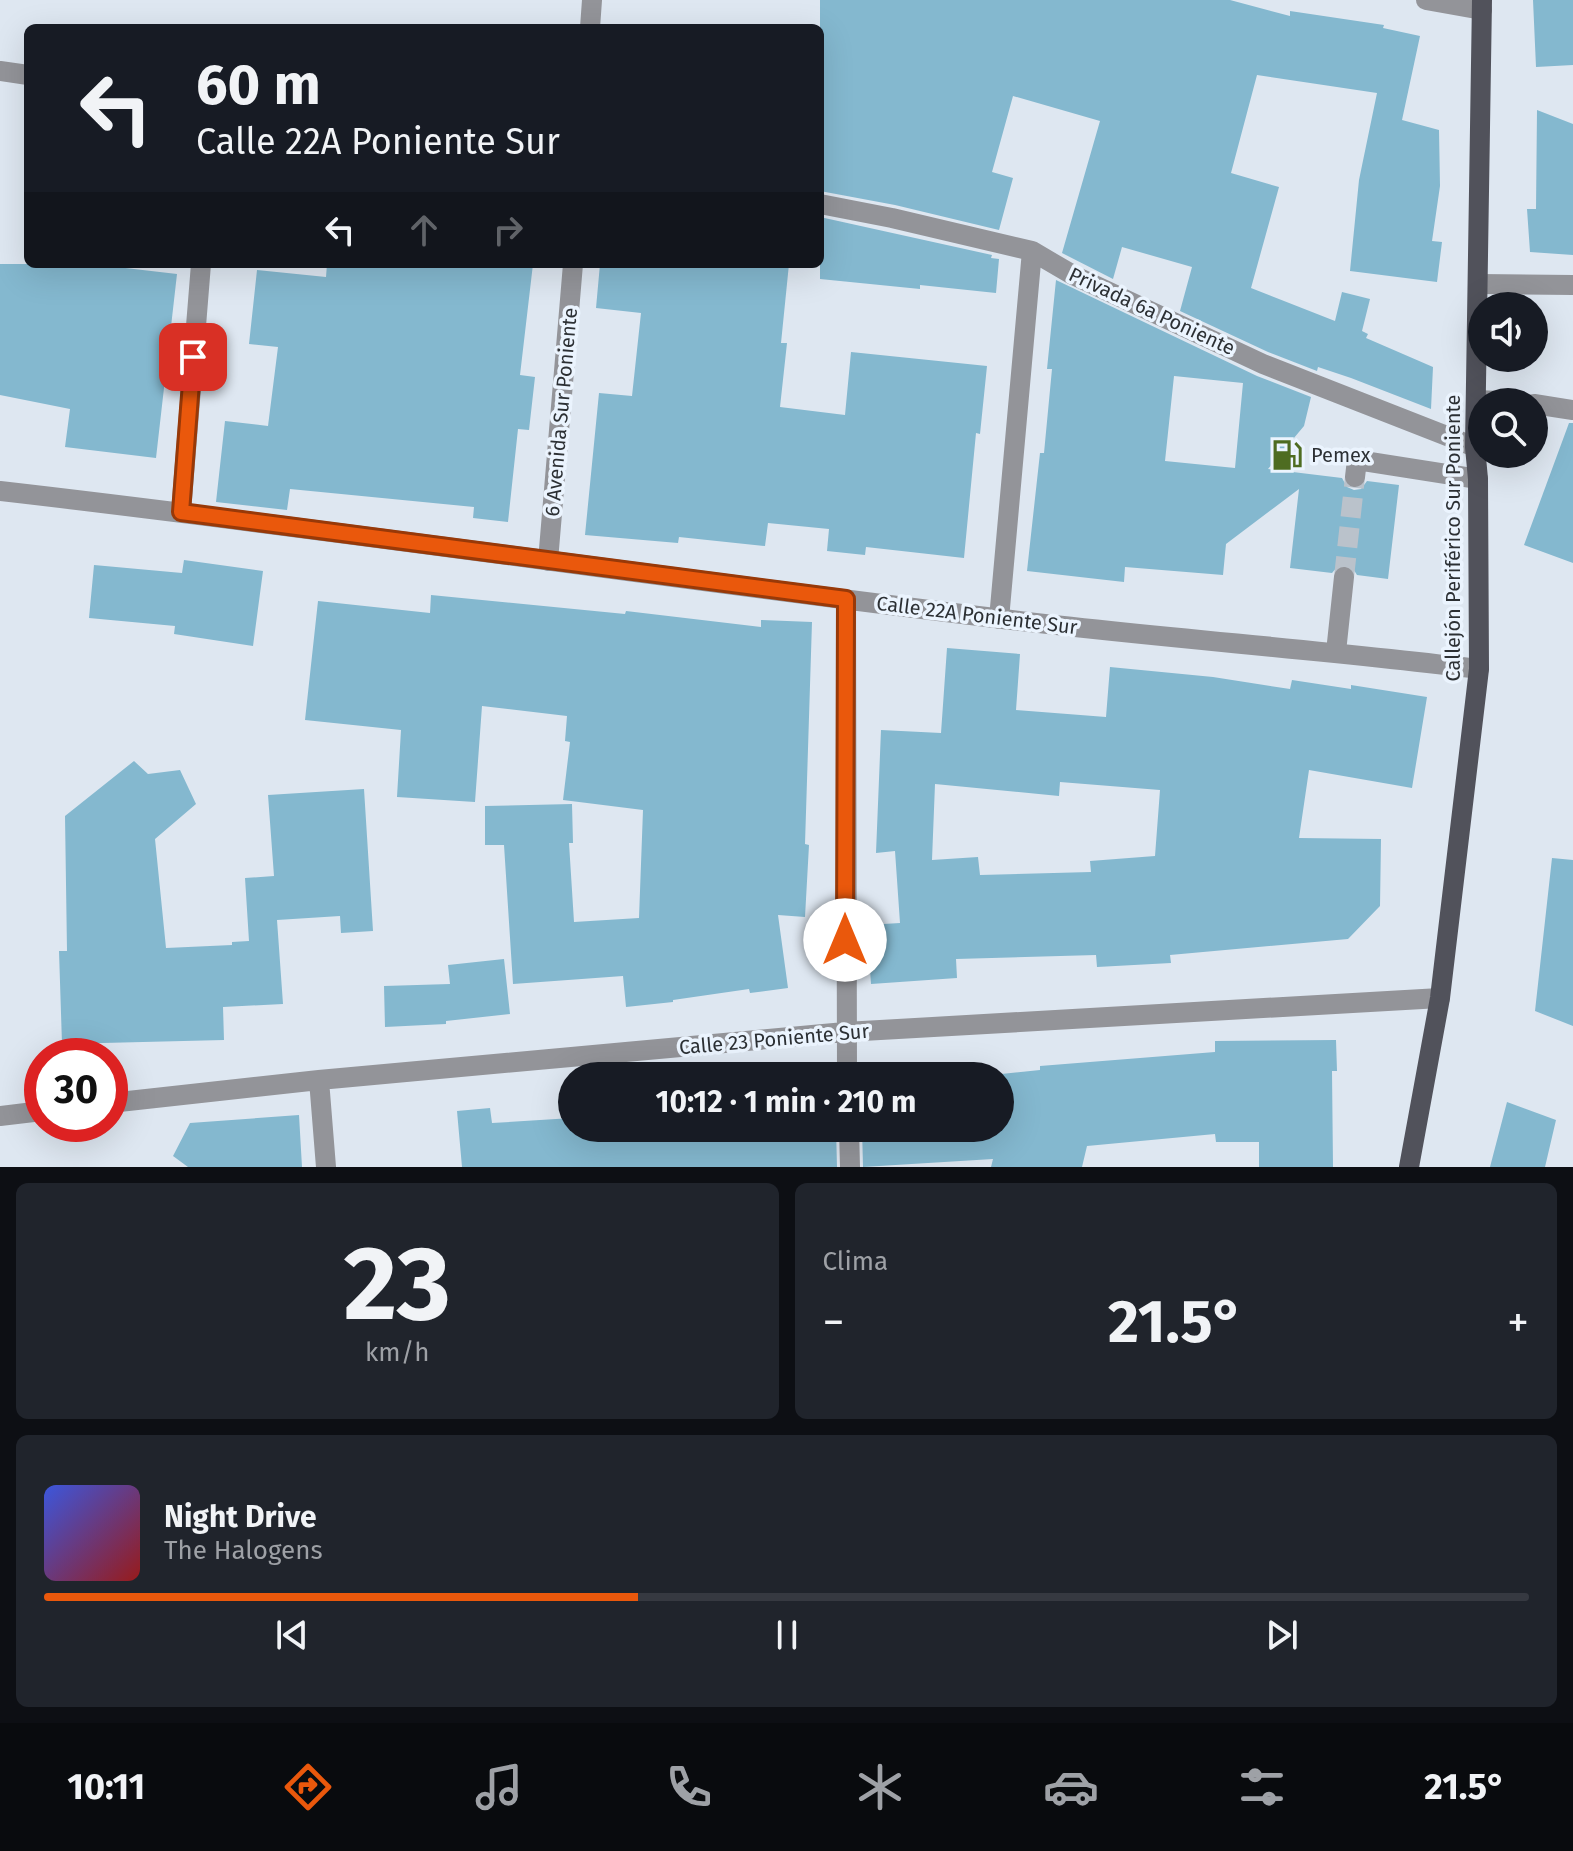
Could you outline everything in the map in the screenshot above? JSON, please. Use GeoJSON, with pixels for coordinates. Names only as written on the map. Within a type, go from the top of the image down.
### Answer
{"type":"FeatureCollection","features":[{"type":"Feature","properties":{"kind":"main road","name":"Callejón Periférico Sur Poniente"},"geometry":{"type":"LineString","coordinates":[[1477,388],[1482,5]]}},
{"type":"Feature","properties":{"kind":"main road","name":"Callejón Periférico Sur Poniente"},"geometry":{"type":"LineString","coordinates":[[1409,1167],[1440,998],[1479,669],[1477,468]]}},
{"type":"Feature","properties":{"kind":"street"},"geometry":{"type":"LineString","coordinates":[[590,24],[592,0]]}},
{"type":"Feature","properties":{"kind":"street"},"geometry":{"type":"LineString","coordinates":[[1426,0],[1482,5]]}},
{"type":"Feature","properties":{"kind":"street"},"geometry":{"type":"LineString","coordinates":[[0,71],[24,74]]}},
{"type":"Feature","properties":{"kind":"street","name":"Privada 6a Poniente"},"geometry":{"type":"LineString","coordinates":[[824,205],[1032,251],[1073,275],[1263,364],[1468,444]]}},
{"type":"Feature","properties":{"kind":"street"},"geometry":{"type":"LineString","coordinates":[[999,619],[1032,251]]}},
{"type":"Feature","properties":{"kind":"street"},"geometry":{"type":"LineString","coordinates":[[181,512],[201,268]]}},
{"type":"Feature","properties":{"kind":"street","name":"6 Avenida Sur Poniente"},"geometry":{"type":"LineString","coordinates":[[548,561],[573,268]]}},
{"type":"Feature","properties":{"kind":"street"},"geometry":{"type":"LineString","coordinates":[[1479,284],[1573,285]]}},
{"type":"Feature","properties":{"kind":"street"},"geometry":{"type":"LineString","coordinates":[[1548,406],[1573,410]]}},
{"type":"Feature","properties":{"kind":"street"},"geometry":{"type":"LineString","coordinates":[[1355,477],[1357,460],[1478,479]]}},
{"type":"Feature","properties":{"kind":"street","name":"Calle 22A Poniente Sur"},"geometry":{"type":"LineString","coordinates":[[0,491],[999,619],[1479,669]]}},
{"type":"Feature","properties":{"kind":"street"},"geometry":{"type":"LineString","coordinates":[[1336,652],[1344,577]]}},
{"type":"Feature","properties":{"kind":"street"},"geometry":{"type":"LineString","coordinates":[[846,599],[846,1062]]}},
{"type":"Feature","properties":{"kind":"street","name":"Calle 23 Poniente Sur"},"geometry":{"type":"LineString","coordinates":[[128,1101],[319,1080],[845,1032],[1440,998]]}},
{"type":"Feature","properties":{"kind":"street"},"geometry":{"type":"LineString","coordinates":[[319,1080],[326,1167]]}},
{"type":"Feature","properties":{"kind":"street"},"geometry":{"type":"LineString","coordinates":[[0,1116],[24,1113]]}},
{"type":"Feature","properties":{"kind":"street"},"geometry":{"type":"LineString","coordinates":[[849,1142],[850,1167]]}},
{"type":"Feature","properties":{"kind":"building"},"geometry":{"type":"Polygon","coordinates":[[[820,0],[1230,0],[1290,16],[1290,11],[1384,25],[1383,28],[1420,36],[1402,120],[1439,130],[1440,186],[1432,241],[1442,242],[1437,282],[1350,271],[1359,180],[1377,93],[1257,75],[1231,173],[1279,187],[1251,288],[1335,321],[1342,292],[1370,299],[1362,331],[1368,334],[1366,338],[1433,367],[1431,409],[1351,378],[1318,367],[1317,371],[1268,352],[1180,311],[1192,267],[1122,247],[1113,279],[1062,253],[1100,121],[1013,96],[992,172],[1013,178],[999,230],[824,192],[824,24],[820,24],[820,0]]]}},
{"type":"Feature","properties":{"kind":"building"},"geometry":{"type":"Polygon","coordinates":[[[1533,0],[1573,0],[1573,65],[1536,67],[1533,0]]]}},
{"type":"Feature","properties":{"kind":"building"},"geometry":{"type":"Polygon","coordinates":[[[1537,110],[1573,124],[1573,255],[1530,252],[1527,209],[1536,209],[1537,110]]]}},
{"type":"Feature","properties":{"kind":"building"},"geometry":{"type":"Polygon","coordinates":[[[824,218],[999,259],[996,293],[820,279],[820,268],[824,268],[824,218]]]}},
{"type":"Feature","properties":{"kind":"building"},"geometry":{"type":"Polygon","coordinates":[[[0,264],[24,264],[24,268],[125,268],[177,274],[156,458],[65,447],[70,409],[0,395],[0,264]]]}},
{"type":"Feature","properties":{"kind":"building"},"geometry":{"type":"Polygon","coordinates":[[[327,268],[533,268],[520,375],[535,377],[529,430],[518,429],[508,522],[473,518],[474,507],[290,489],[287,510],[216,502],[225,421],[268,426],[278,347],[249,344],[257,270],[326,277],[327,268]]]}},
{"type":"Feature","properties":{"kind":"building"},"geometry":{"type":"Polygon","coordinates":[[[600,268],[789,268],[781,343],[787,343],[780,407],[845,415],[851,352],[987,366],[980,434],[976,433],[964,558],[866,547],[865,555],[827,551],[829,529],[768,523],[765,546],[679,537],[678,543],[585,535],[599,393],[632,396],[641,313],[596,308],[600,268]]]}},
{"type":"Feature","properties":{"kind":"building"},"geometry":{"type":"Polygon","coordinates":[[[1056,280],[1257,376],[1311,397],[1304,426],[1268,469],[1342,478],[1347,487],[1354,490],[1361,489],[1367,481],[1399,485],[1388,579],[1357,575],[1346,564],[1338,566],[1332,573],[1290,568],[1299,489],[1226,544],[1223,575],[1125,567],[1124,582],[1027,571],[1040,453],[1044,453],[1052,369],[1047,369],[1056,280]],[[1174,376],[1165,461],[1235,468],[1243,383],[1174,376]]]}},
{"type":"Feature","properties":{"kind":"building"},"geometry":{"type":"Polygon","coordinates":[[[1569,423],[1573,423],[1573,563],[1524,545],[1569,423]]]}},
{"type":"Feature","properties":{"kind":"building"},"geometry":{"type":"Polygon","coordinates":[[[184,560],[263,571],[253,646],[174,634],[175,626],[89,618],[94,565],[182,573],[184,560]]]}},
{"type":"Feature","properties":{"kind":"building"},"geometry":{"type":"Polygon","coordinates":[[[431,595],[625,614],[626,611],[761,627],[761,620],[812,622],[805,917],[778,915],[788,988],[750,993],[749,989],[626,1007],[623,976],[513,984],[504,845],[485,845],[485,806],[572,804],[573,843],[569,843],[574,922],[639,918],[643,810],[563,800],[570,742],[565,741],[567,716],[482,706],[475,802],[397,797],[401,730],[305,720],[318,601],[430,613],[431,595]]]}},
{"type":"Feature","properties":{"kind":"building"},"geometry":{"type":"Polygon","coordinates":[[[947,648],[1020,654],[1016,710],[1106,717],[1110,667],[1213,677],[1290,689],[1292,680],[1351,689],[1351,685],[1427,697],[1412,788],[1309,770],[1299,838],[1381,839],[1380,906],[1348,939],[1170,955],[1171,963],[1097,967],[1096,955],[956,959],[957,978],[871,984],[867,925],[900,923],[895,851],[876,853],[881,730],[941,733],[947,648]],[[1060,782],[1059,796],[935,784],[932,860],[978,857],[980,875],[1091,872],[1090,861],[1155,856],[1160,790],[1060,782]]]}},
{"type":"Feature","properties":{"kind":"building"},"geometry":{"type":"Polygon","coordinates":[[[134,761],[148,774],[180,770],[196,804],[155,839],[166,948],[232,945],[232,942],[249,941],[245,878],[274,876],[268,795],[364,789],[373,931],[341,933],[340,916],[277,920],[283,1004],[223,1007],[224,1040],[128,1042],[128,1038],[62,1038],[59,951],[67,951],[65,816],[134,761]]]}},
{"type":"Feature","properties":{"kind":"building"},"geometry":{"type":"Polygon","coordinates":[[[1552,858],[1573,860],[1573,1026],[1535,1011],[1552,858]]]}},
{"type":"Feature","properties":{"kind":"building"},"geometry":{"type":"Polygon","coordinates":[[[504,959],[510,1014],[446,1021],[446,1024],[385,1027],[384,986],[450,984],[448,965],[504,959]]]}},
{"type":"Feature","properties":{"kind":"building"},"geometry":{"type":"Polygon","coordinates":[[[1336,1040],[1337,1071],[1332,1071],[1333,1167],[1259,1167],[1259,1142],[1216,1142],[1215,1134],[1087,1146],[1082,1167],[991,1167],[993,1159],[863,1167],[862,1142],[1014,1142],[1014,1073],[1040,1070],[1040,1066],[1215,1052],[1215,1041],[1336,1040]]]}},
{"type":"Feature","properties":{"kind":"building"},"geometry":{"type":"Polygon","coordinates":[[[1507,1102],[1556,1120],[1545,1167],[1490,1167],[1507,1102]]]}},
{"type":"Feature","properties":{"kind":"building"},"geometry":{"type":"Polygon","coordinates":[[[490,1108],[492,1123],[558,1119],[558,1142],[836,1142],[837,1167],[462,1167],[457,1111],[490,1108]]]}},
{"type":"Feature","properties":{"kind":"building"},"geometry":{"type":"Polygon","coordinates":[[[299,1115],[302,1167],[188,1167],[173,1156],[190,1123],[299,1115]]]}},
{"type":"Feature","properties":{"kind":"tunnel"},"geometry":{"type":"LineString","coordinates":[[1344,577],[1355,477]]}},
{"type":"Feature","properties":{"kind":"place","name":"Pemex"},"geometry":{"type":"Point","coordinates":[1287,455]}},
{"type":"Feature","properties":{"kind":"route"},"geometry":{"type":"LineString","coordinates":[[193,357],[181,512],[846,599],[845,940]]}}]}
